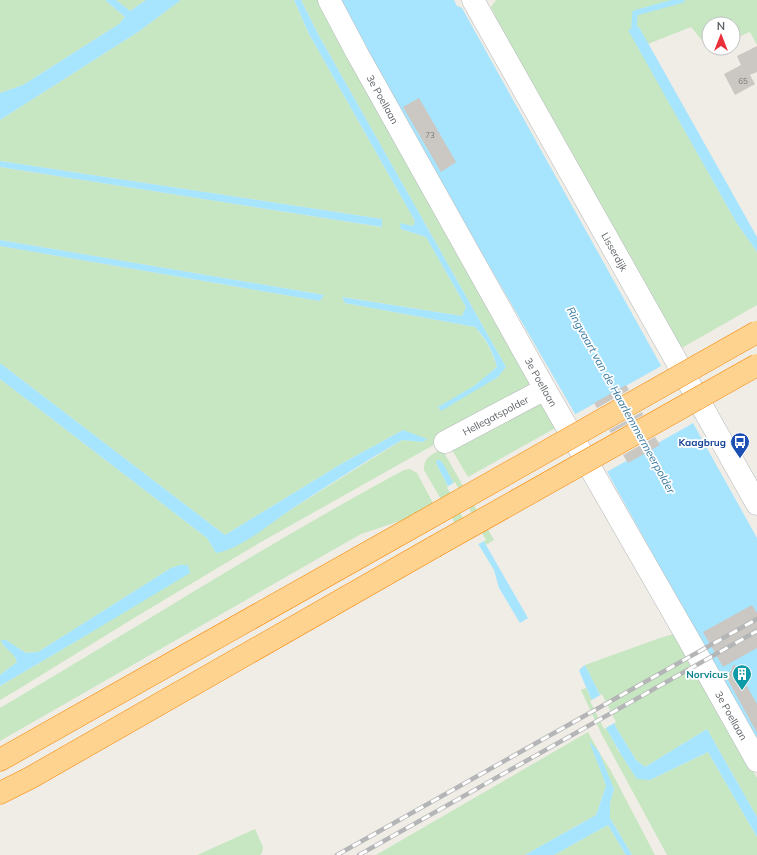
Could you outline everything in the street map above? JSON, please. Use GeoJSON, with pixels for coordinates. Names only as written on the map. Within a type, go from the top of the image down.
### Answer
{"type":"FeatureCollection","features":[{"type":"Feature","properties":{"kind":"highway"},"geometry":{"type":"LineString","coordinates":[[0,760],[757,332]]}},
{"type":"Feature","properties":{"kind":"highway"},"geometry":{"type":"LineString","coordinates":[[0,793],[757,365]]}},
{"type":"Feature","properties":{"kind":"street","name":"3e Poellaan"},"geometry":{"type":"LineString","coordinates":[[329,0],[545,389],[757,761]]}},
{"type":"Feature","properties":{"kind":"street","name":"Lisserdijk"},"geometry":{"type":"LineString","coordinates":[[473,0],[757,504]]}},
{"type":"Feature","properties":{"kind":"street","name":"Hellegatspolder"},"geometry":{"type":"LineString","coordinates":[[445,442],[545,389]]}},
{"type":"Feature","properties":{"kind":"green space"},"geometry":{"type":"Polygon","coordinates":[[[0,0],[105,0],[125,17],[119,24],[23,85],[0,93],[0,0]]]}},
{"type":"Feature","properties":{"kind":"green space"},"geometry":{"type":"Polygon","coordinates":[[[116,0],[146,0],[130,11],[116,0]]]}},
{"type":"Feature","properties":{"kind":"green space"},"geometry":{"type":"Polygon","coordinates":[[[181,0],[294,0],[309,34],[415,221],[413,226],[401,229],[426,237],[466,307],[462,316],[343,297],[345,303],[475,327],[493,355],[497,367],[484,379],[470,388],[506,367],[318,34],[301,0],[323,0],[531,382],[526,390],[512,401],[261,542],[0,700],[0,686],[80,639],[171,568],[38,652],[26,653],[6,640],[2,644],[16,657],[17,662],[0,675],[0,379],[207,538],[217,553],[243,542],[290,510],[402,440],[423,442],[403,430],[341,464],[225,535],[0,363],[0,246],[320,301],[324,295],[0,240],[0,167],[381,227],[382,219],[0,161],[0,120],[138,32],[181,0]]]}},
{"type":"Feature","properties":{"kind":"green space"},"geometry":{"type":"Polygon","coordinates":[[[496,0],[757,0],[757,45],[750,32],[741,36],[741,16],[701,16],[701,39],[691,27],[648,44],[639,27],[629,30],[736,222],[757,252],[757,305],[680,349],[513,57],[491,7],[496,0]]]}},
{"type":"Feature","properties":{"kind":"green space"},"geometry":{"type":"Polygon","coordinates":[[[537,398],[559,426],[468,477],[451,448],[537,398]]]}},
{"type":"Feature","properties":{"kind":"green space"},"geometry":{"type":"Polygon","coordinates":[[[442,449],[494,540],[486,545],[440,460],[436,463],[474,537],[466,542],[424,470],[427,459],[442,449]]]}},
{"type":"Feature","properties":{"kind":"green space"},"geometry":{"type":"Polygon","coordinates":[[[410,469],[417,473],[433,503],[409,518],[361,534],[0,741],[0,708],[302,527],[404,470],[410,469]]]}},
{"type":"Feature","properties":{"kind":"green space"},"geometry":{"type":"Polygon","coordinates":[[[677,633],[757,778],[757,817],[707,729],[645,767],[636,760],[617,729],[585,665],[677,633]]]}},
{"type":"Feature","properties":{"kind":"green space"},"geometry":{"type":"Polygon","coordinates":[[[586,688],[619,752],[650,780],[708,752],[757,837],[757,855],[667,855],[601,733],[581,690],[586,688]]]}},
{"type":"Feature","properties":{"kind":"green space"},"geometry":{"type":"Polygon","coordinates":[[[588,732],[611,771],[655,855],[632,855],[610,818],[610,803],[614,789],[603,777],[606,786],[596,815],[525,855],[376,855],[588,732]]]}},
{"type":"Feature","properties":{"kind":"green space"},"geometry":{"type":"Polygon","coordinates":[[[608,825],[626,855],[554,855],[608,825]]]}},
{"type":"Feature","properties":{"kind":"green space"},"geometry":{"type":"Polygon","coordinates":[[[255,829],[263,847],[260,855],[197,855],[255,829]]]}},
{"type":"Feature","properties":{"kind":"water"},"geometry":{"type":"Polygon","coordinates":[[[105,0],[116,0],[130,11],[146,0],[181,0],[138,32],[0,120],[0,93],[23,85],[119,24],[125,17],[105,0]]]}},
{"type":"Feature","properties":{"kind":"water"},"geometry":{"type":"Polygon","coordinates":[[[294,0],[301,0],[318,34],[506,367],[498,377],[441,411],[438,407],[474,386],[497,367],[491,350],[483,336],[475,327],[345,303],[342,297],[462,316],[466,307],[426,237],[401,229],[400,223],[413,226],[415,221],[309,34],[294,0]]]}},
{"type":"Feature","properties":{"kind":"water","name":"Ringvaart van de Haarlemmermeerpolder"},"geometry":{"type":"Polygon","coordinates":[[[340,0],[454,0],[457,6],[462,8],[757,538],[757,742],[574,412],[429,162],[340,0]]]}},
{"type":"Feature","properties":{"kind":"water"},"geometry":{"type":"Polygon","coordinates":[[[639,27],[757,237],[757,252],[736,222],[628,30],[639,27]]]}},
{"type":"Feature","properties":{"kind":"water"},"geometry":{"type":"Polygon","coordinates":[[[0,161],[382,219],[382,227],[0,167],[0,161]]]}},
{"type":"Feature","properties":{"kind":"water"},"geometry":{"type":"Polygon","coordinates":[[[0,240],[324,295],[320,301],[0,246],[0,240]]]}},
{"type":"Feature","properties":{"kind":"water"},"geometry":{"type":"Polygon","coordinates":[[[0,363],[225,535],[341,464],[403,430],[427,439],[423,442],[402,440],[290,510],[245,542],[225,551],[216,553],[207,538],[0,379],[0,363]]]}},
{"type":"Feature","properties":{"kind":"water"},"geometry":{"type":"Polygon","coordinates":[[[437,460],[440,460],[444,465],[486,545],[528,618],[520,623],[499,588],[494,570],[474,537],[436,463],[437,460]]]}},
{"type":"Feature","properties":{"kind":"water"},"geometry":{"type":"Polygon","coordinates":[[[180,565],[188,565],[190,573],[0,686],[0,675],[17,662],[1,640],[6,640],[26,653],[38,652],[171,568],[180,565]]]}},
{"type":"Feature","properties":{"kind":"water"},"geometry":{"type":"Polygon","coordinates":[[[585,665],[617,729],[636,760],[645,767],[707,729],[757,817],[757,837],[708,752],[650,780],[637,779],[612,740],[591,698],[579,670],[585,665]]]}},
{"type":"Feature","properties":{"kind":"water"},"geometry":{"type":"Polygon","coordinates":[[[589,741],[599,752],[614,789],[610,803],[610,818],[632,855],[626,855],[608,825],[554,855],[525,855],[596,815],[606,786],[589,741]]]}},
{"type":"Feature","properties":{"kind":"pier"},"geometry":{"type":"Polygon","coordinates":[[[663,365],[695,422],[605,473],[574,415],[663,365]]]}},
{"type":"Feature","properties":{"kind":"pier"},"geometry":{"type":"Polygon","coordinates":[[[455,482],[486,540],[477,545],[447,487],[455,482]]]}},
{"type":"Feature","properties":{"kind":"pier"},"geometry":{"type":"Polygon","coordinates":[[[602,694],[616,722],[604,729],[590,701],[602,694]]]}},
{"type":"Feature","properties":{"kind":"building"},"geometry":{"type":"Polygon","coordinates":[[[757,46],[757,72],[750,75],[755,84],[735,95],[724,74],[741,65],[737,56],[741,56],[741,54],[757,46]]]}},
{"type":"Feature","properties":{"kind":"building"},"geometry":{"type":"Polygon","coordinates":[[[419,98],[456,162],[441,172],[403,107],[419,98]]]}},
{"type":"Feature","properties":{"kind":"building"},"geometry":{"type":"Polygon","coordinates":[[[626,385],[629,390],[597,408],[594,403],[626,385]]]}},
{"type":"Feature","properties":{"kind":"building"},"geometry":{"type":"Polygon","coordinates":[[[642,412],[643,415],[611,433],[609,430],[642,412]]]}},
{"type":"Feature","properties":{"kind":"building"},"geometry":{"type":"Polygon","coordinates":[[[655,437],[660,445],[628,463],[623,455],[655,437]]]}},
{"type":"Feature","properties":{"kind":"building"},"geometry":{"type":"Polygon","coordinates":[[[752,605],[757,613],[757,648],[723,667],[703,632],[752,605]]]}},
{"type":"Feature","properties":{"kind":"building","name":"Norvicus"},"geometry":{"type":"Polygon","coordinates":[[[734,664],[757,704],[757,733],[727,678],[734,664]]]}},
{"type":"Feature","properties":{"kind":"waterway"},"geometry":{"type":"LineString","coordinates":[[637,34],[634,29],[635,13],[682,0]]}},
{"type":"Feature","properties":{"kind":"railway"},"geometry":{"type":"LineString","coordinates":[[337,855],[757,619]]}},
{"type":"Feature","properties":{"kind":"railway"},"geometry":{"type":"LineString","coordinates":[[359,855],[757,631]]}},
{"type":"Feature","properties":{"kind":"place","name":"Kaagbrug"},"geometry":{"type":"Point","coordinates":[740,459]}},
{"type":"Feature","properties":{"kind":"place","name":"Norvicus"},"geometry":{"type":"Point","coordinates":[742,691]}}]}
